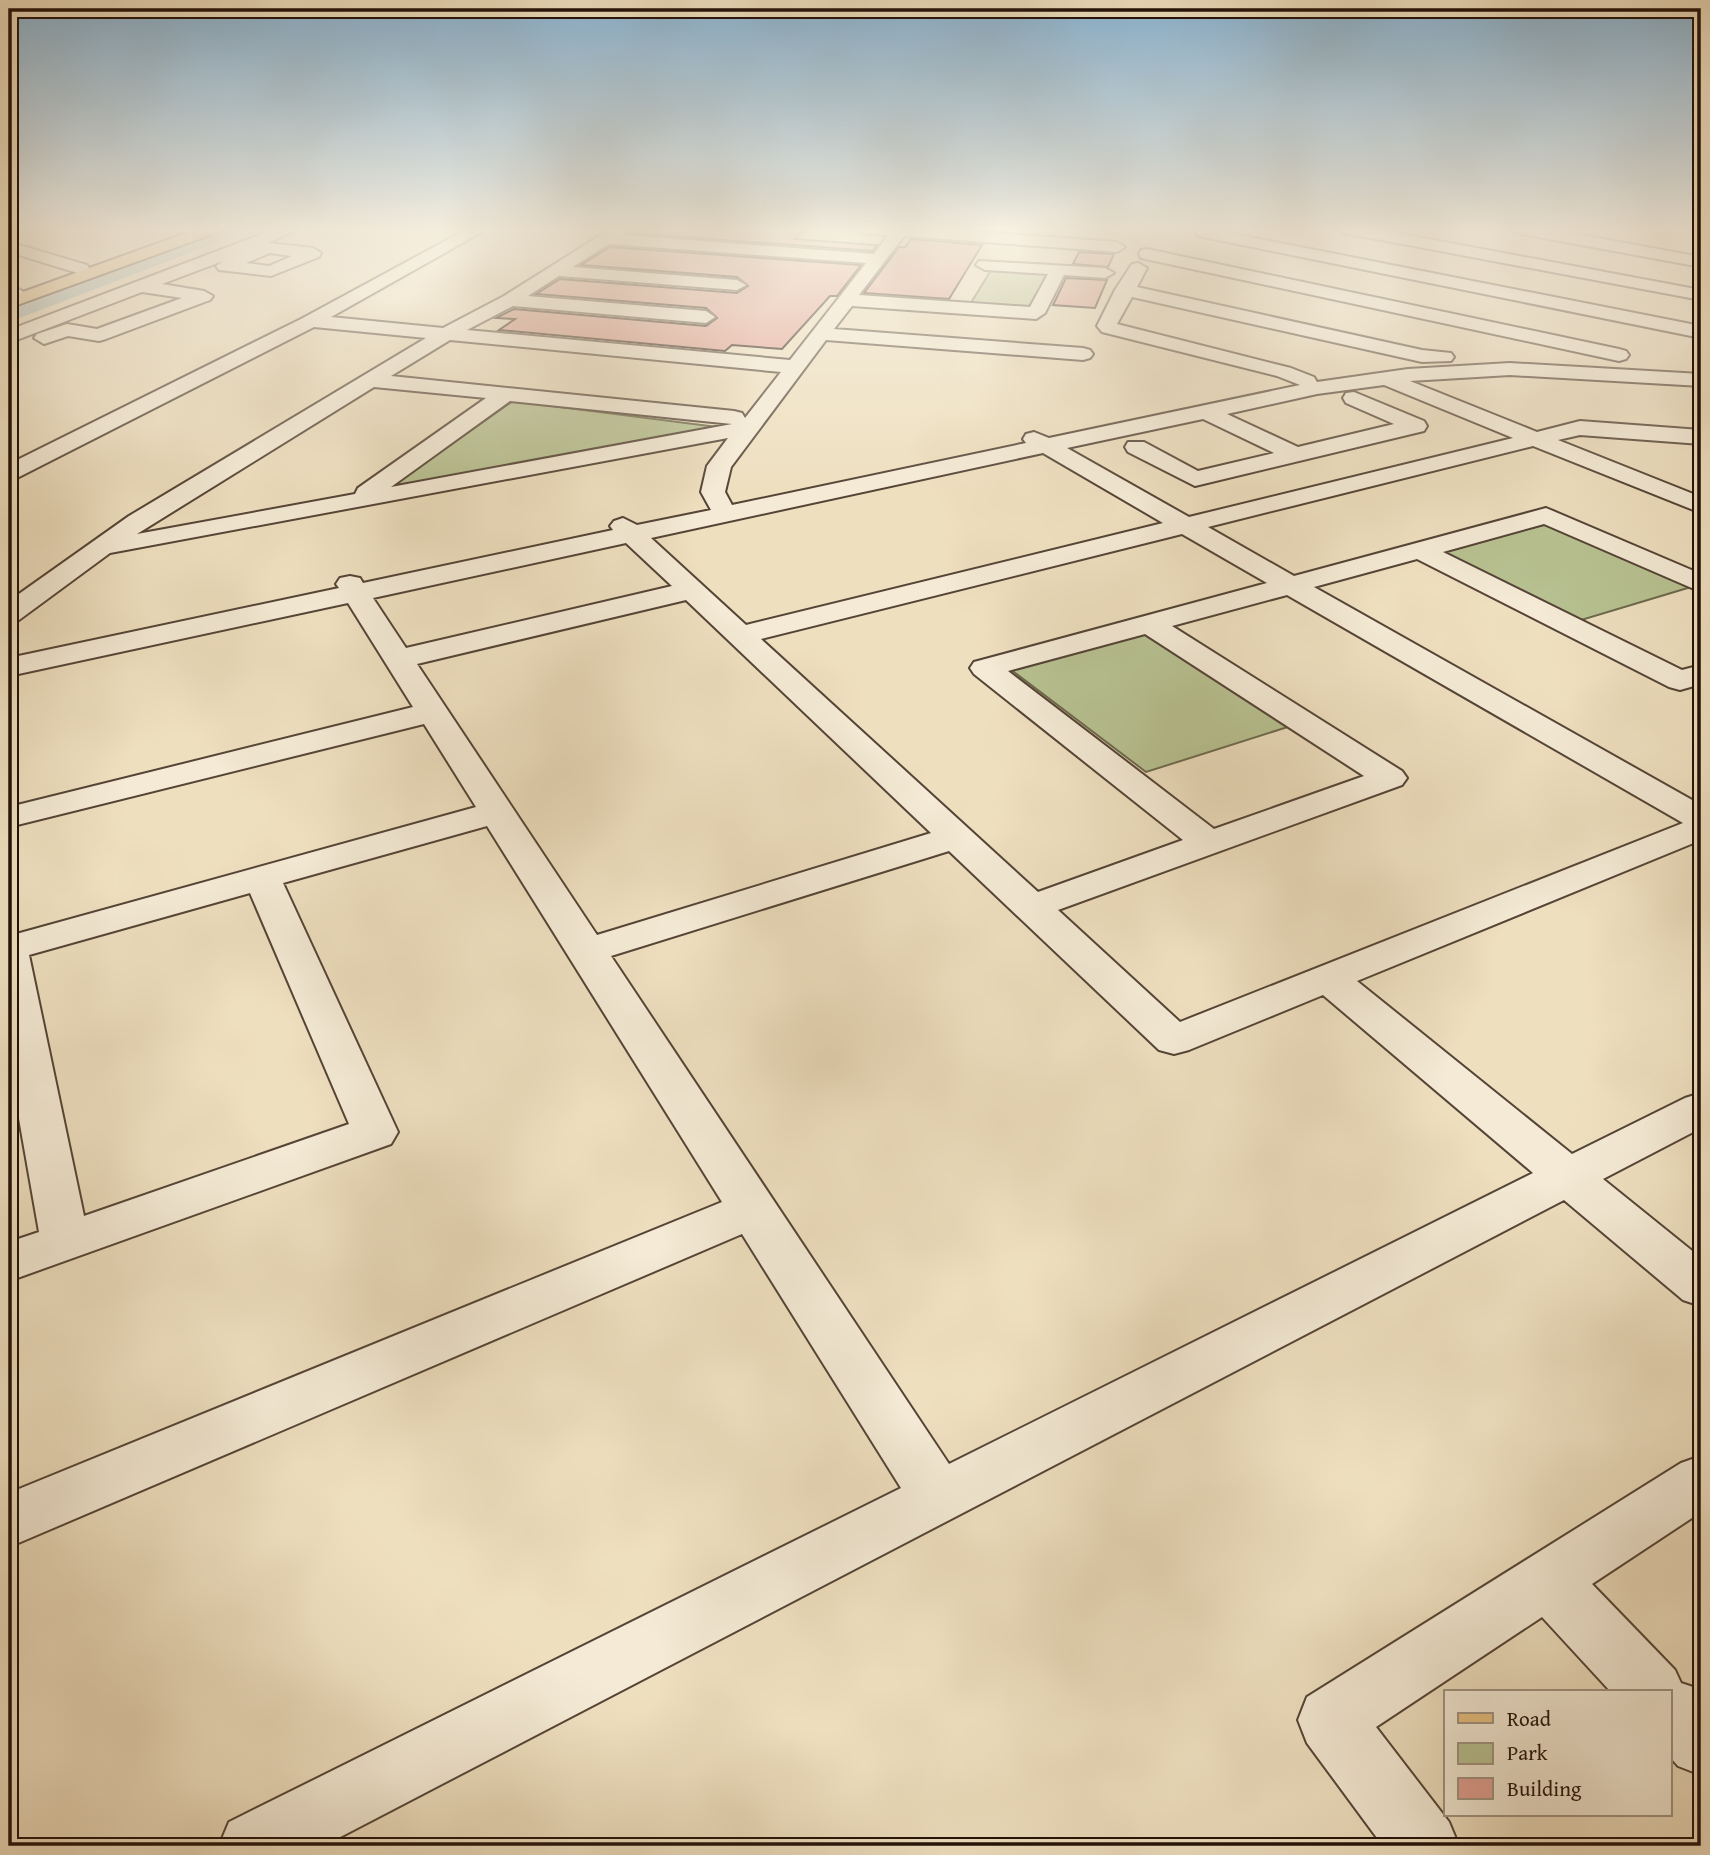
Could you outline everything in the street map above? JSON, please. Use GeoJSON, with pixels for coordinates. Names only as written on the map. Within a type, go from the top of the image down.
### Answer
{"type":"FeatureCollection","features":[{"type":"Feature","properties":{"kind":"street"},"geometry":{"type":"LineString","coordinates":[[9,337],[69,315]]}},
{"type":"Feature","properties":{"kind":"street"},"geometry":{"type":"LineString","coordinates":[[9,352],[67,330],[99,335],[154,315]]}},
{"type":"Feature","properties":{"kind":"street"},"geometry":{"type":"LineString","coordinates":[[9,474],[83,427],[297,315]]}},
{"type":"Feature","properties":{"kind":"street"},"geometry":{"type":"LineString","coordinates":[[9,458],[56,433],[111,420],[323,315]]}},
{"type":"Feature","properties":{"kind":"street"},"geometry":{"type":"LineString","coordinates":[[9,614],[173,500],[446,334],[483,315]]}},
{"type":"Feature","properties":{"kind":"street"},"geometry":{"type":"LineString","coordinates":[[678,315],[706,317]]}},
{"type":"Feature","properties":{"kind":"street"},"geometry":{"type":"LineString","coordinates":[[667,355],[708,315]]}},
{"type":"Feature","properties":{"kind":"street"},"geometry":{"type":"LineString","coordinates":[[720,505],[713,492],[719,466],[835,315]]}},
{"type":"Feature","properties":{"kind":"street"},"geometry":{"type":"LineString","coordinates":[[1112,315],[1108,328],[1284,372],[1307,381]]}},
{"type":"Feature","properties":{"kind":"street"},"geometry":{"type":"LineString","coordinates":[[1235,315],[1427,357],[1531,356],[1560,342]]}},
{"type":"Feature","properties":{"kind":"street"},"geometry":{"type":"LineString","coordinates":[[1431,315],[1639,359],[1701,363]]}},
{"type":"Feature","properties":{"kind":"street"},"geometry":{"type":"LineString","coordinates":[[1613,315],[1701,332]]}},
{"type":"Feature","properties":{"kind":"street"},"geometry":{"type":"LineString","coordinates":[[289,319],[795,367]]}},
{"type":"Feature","properties":{"kind":"street"},"geometry":{"type":"LineString","coordinates":[[820,334],[1083,354]]}},
{"type":"Feature","properties":{"kind":"street"},"geometry":{"type":"LineString","coordinates":[[9,667],[353,589],[1038,442],[1307,381],[1510,369],[1701,377]]}},
{"type":"Feature","properties":{"kind":"street"},"geometry":{"type":"LineString","coordinates":[[628,530],[720,505],[1377,375],[1701,506]]}},
{"type":"Feature","properties":{"kind":"street"},"geometry":{"type":"LineString","coordinates":[[370,380],[751,424]]}},
{"type":"Feature","properties":{"kind":"street"},"geometry":{"type":"LineString","coordinates":[[356,501],[506,394]]}},
{"type":"Feature","properties":{"kind":"street"},"geometry":{"type":"LineString","coordinates":[[1136,447],[1195,479],[1416,426],[1354,398]]}},
{"type":"Feature","properties":{"kind":"street"},"geometry":{"type":"LineString","coordinates":[[1237,404],[1327,447]]}},
{"type":"Feature","properties":{"kind":"street"},"geometry":{"type":"LineString","coordinates":[[1204,411],[1296,455]]}},
{"type":"Feature","properties":{"kind":"street"},"geometry":{"type":"LineString","coordinates":[[101,548],[751,424]]}},
{"type":"Feature","properties":{"kind":"street"},"geometry":{"type":"LineString","coordinates":[[740,635],[1580,428],[1695,438]]}},
{"type":"Feature","properties":{"kind":"street"},"geometry":{"type":"LineString","coordinates":[[1038,442],[1701,819]]}},
{"type":"Feature","properties":{"kind":"street"},"geometry":{"type":"LineString","coordinates":[[1209,843],[985,668],[1546,516],[1701,584]]}},
{"type":"Feature","properties":{"kind":"street"},"geometry":{"type":"LineString","coordinates":[[628,530],[1174,1040],[1701,828]]}},
{"type":"Feature","properties":{"kind":"street"},"geometry":{"type":"LineString","coordinates":[[1419,550],[1680,681],[1701,674]]}},
{"type":"Feature","properties":{"kind":"street"},"geometry":{"type":"LineString","coordinates":[[9,654],[353,589]]}},
{"type":"Feature","properties":{"kind":"street"},"geometry":{"type":"LineString","coordinates":[[353,589],[938,1496]]}},
{"type":"Feature","properties":{"kind":"street"},"geometry":{"type":"LineString","coordinates":[[398,659],[692,590]]}},
{"type":"Feature","properties":{"kind":"street"},"geometry":{"type":"LineString","coordinates":[[1031,906],[1390,778],[1148,623]]}},
{"type":"Feature","properties":{"kind":"street"},"geometry":{"type":"LineString","coordinates":[[9,817],[432,712]]}},
{"type":"Feature","properties":{"kind":"street"},"geometry":{"type":"LineString","coordinates":[[65,1242],[9,950],[497,812]]}},
{"type":"Feature","properties":{"kind":"street"},"geometry":{"type":"LineString","coordinates":[[587,951],[956,837]]}},
{"type":"Feature","properties":{"kind":"street"},"geometry":{"type":"LineString","coordinates":[[9,1262],[375,1132],[262,878]]}},
{"type":"Feature","properties":{"kind":"street"},"geometry":{"type":"LineString","coordinates":[[1328,978],[1701,1286]]}},
{"type":"Feature","properties":{"kind":"street"},"geometry":{"type":"LineString","coordinates":[[253,1846],[1701,1109]]}},
{"type":"Feature","properties":{"kind":"street"},"geometry":{"type":"LineString","coordinates":[[9,1520],[753,1209]]}},
{"type":"Feature","properties":{"kind":"street"},"geometry":{"type":"LineString","coordinates":[[1425,1846],[1330,1720],[1701,1481]]}},
{"type":"Feature","properties":{"kind":"street"},"geometry":{"type":"LineString","coordinates":[[1548,1580],[1652,1690]]}},
{"type":"Feature","properties":{"kind":"street"},"geometry":{"type":"LineString","coordinates":[[1672,1712],[1701,1743]]}},
{"type":"Feature","properties":{"kind":"green space"},"geometry":{"type":"Polygon","coordinates":[[[513,401],[717,427],[389,488],[513,401]]]}},
{"type":"Feature","properties":{"kind":"green space"},"geometry":{"type":"Polygon","coordinates":[[[1550,523],[1691,587],[1578,621],[1441,553],[1550,523]]]}},
{"type":"Feature","properties":{"kind":"green space"},"geometry":{"type":"Polygon","coordinates":[[[1147,631],[1291,726],[1146,772],[1010,669],[1147,631]]]}},
{"type":"Feature","properties":{"kind":"building"},"geometry":{"type":"Polygon","coordinates":[[[503,315],[577,315],[706,326],[717,318],[713,315],[813,315],[782,349],[732,345],[725,351],[499,330],[515,319],[496,318],[503,315]]]}},
{"type":"Feature","properties":{"kind":"waterway"},"geometry":{"type":"LineString","coordinates":[[9,317],[16,315]]}}]}
